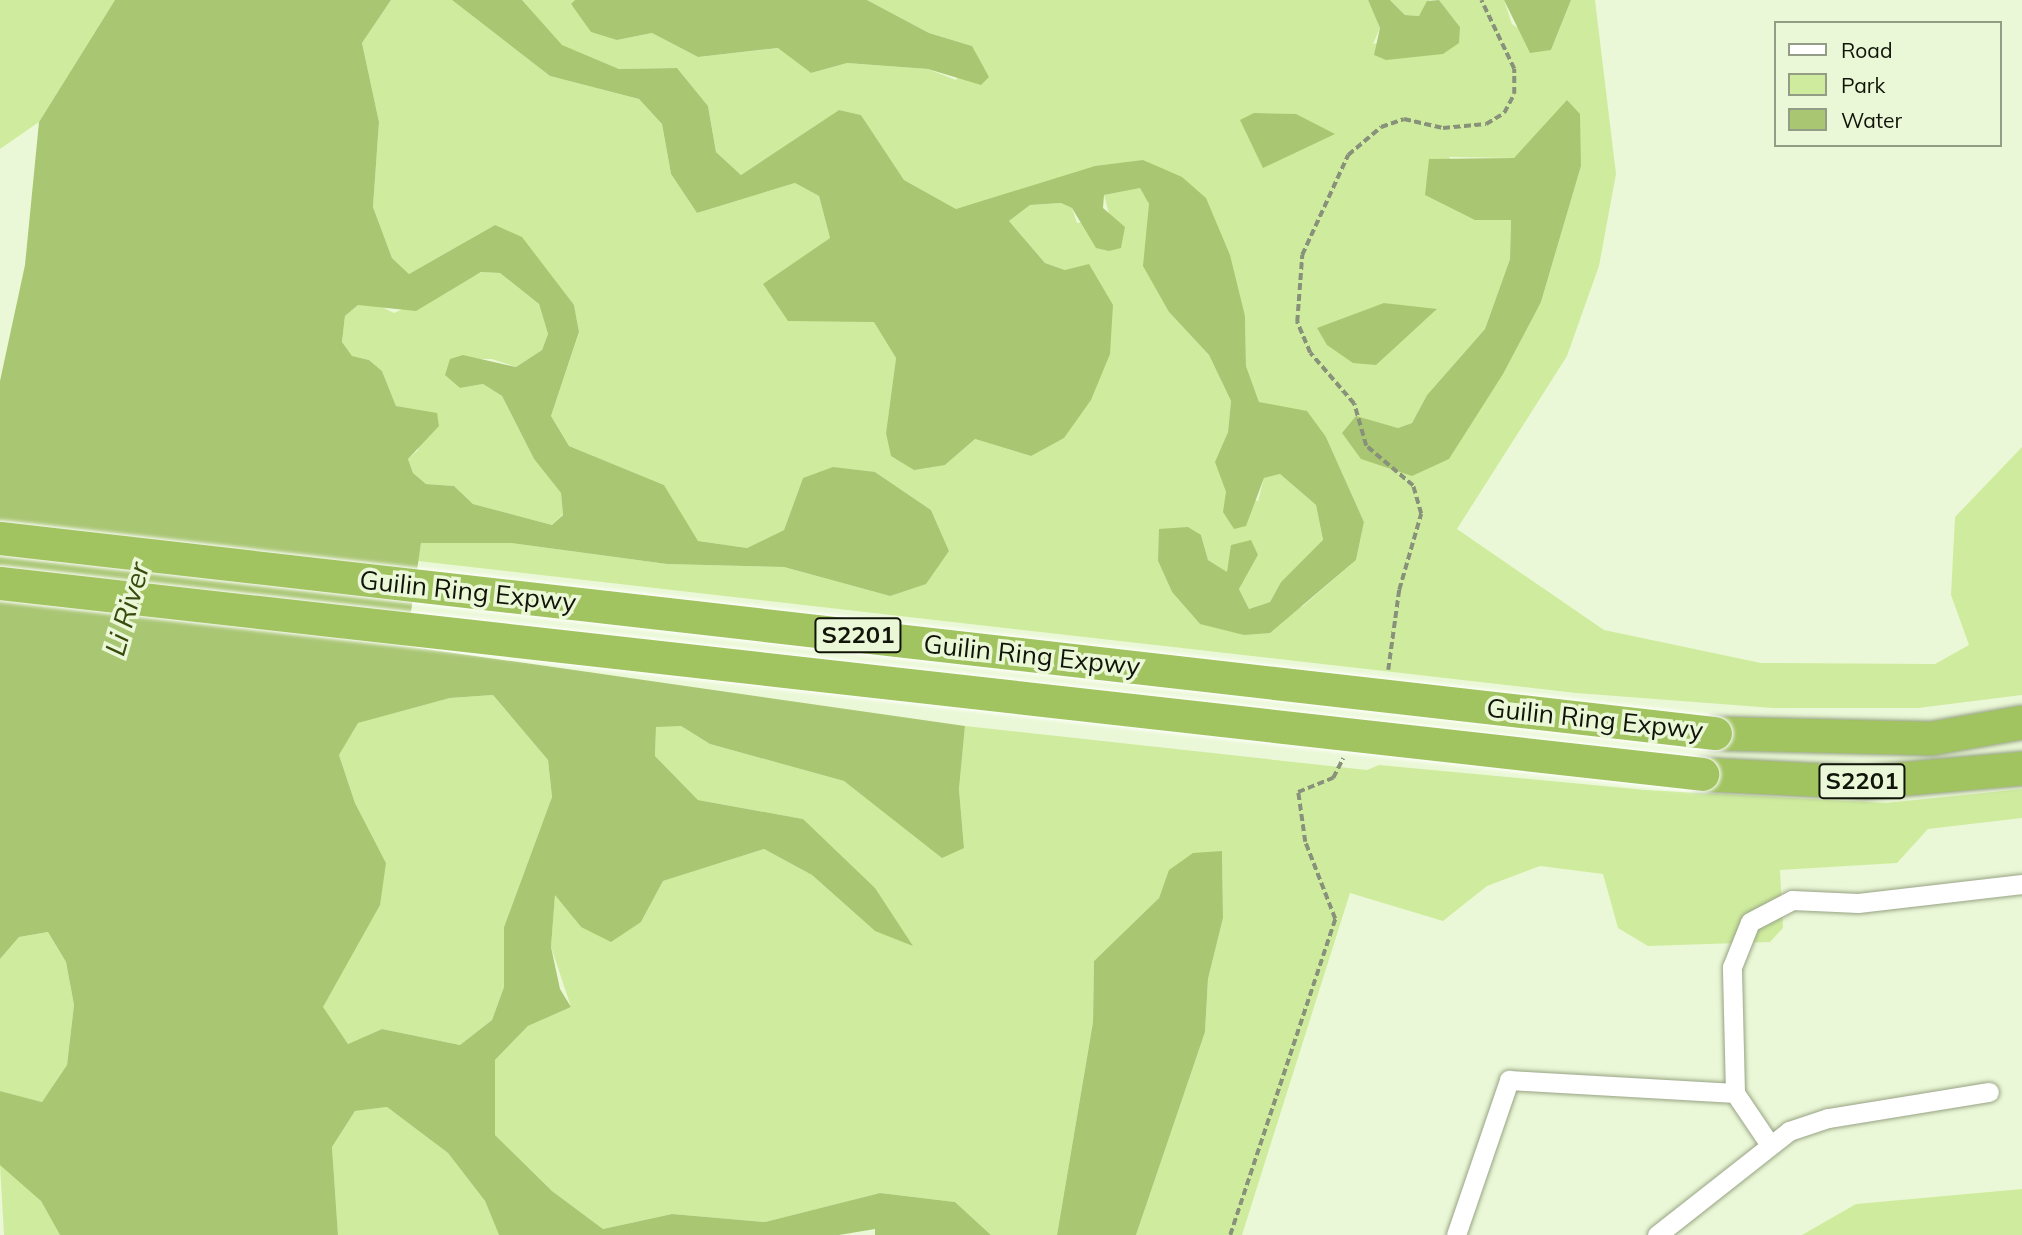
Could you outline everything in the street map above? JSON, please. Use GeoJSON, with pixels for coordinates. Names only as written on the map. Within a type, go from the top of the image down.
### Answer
{"type":"FeatureCollection","features":[{"type":"Feature","properties":{"kind":"highway","name":"Guilin Ring Expwy"},"geometry":{"type":"LineString","coordinates":[[0,538],[1715,733],[1931,738],[2022,722]]}},
{"type":"Feature","properties":{"kind":"highway","name":"Guilin Ring Expwy"},"geometry":{"type":"LineString","coordinates":[[0,583],[1702,774],[1863,782],[2022,768]]}},
{"type":"Feature","properties":{"kind":"street"},"geometry":{"type":"LineString","coordinates":[[1768,1142],[1735,1093],[1732,967],[1745,930],[1763,911],[1792,900],[1858,902],[2022,884]]}},
{"type":"Feature","properties":{"kind":"street"},"geometry":{"type":"LineString","coordinates":[[1456,1235],[1509,1080],[1735,1093]]}},
{"type":"Feature","properties":{"kind":"street"},"geometry":{"type":"LineString","coordinates":[[1657,1235],[1768,1142],[1828,1118],[1989,1092]]}},
{"type":"Feature","properties":{"kind":"path"},"geometry":{"type":"LineString","coordinates":[[1380,684],[1392,660],[1399,590],[1422,514],[1413,486],[1366,446],[1354,404],[1310,353],[1297,322],[1302,256],[1348,155],[1381,127],[1404,119],[1443,128],[1475,125],[1504,113],[1514,94],[1514,69],[1481,0]]}},
{"type":"Feature","properties":{"kind":"path"},"geometry":{"type":"LineString","coordinates":[[1230,1235],[1335,919],[1305,842],[1298,792],[1333,778],[1345,754]]}},
{"type":"Feature","properties":{"kind":"green space"},"geometry":{"type":"Polygon","coordinates":[[[0,0],[115,0],[39,122],[0,149],[0,0]]]}},
{"type":"Feature","properties":{"kind":"green space"},"geometry":{"type":"Polygon","coordinates":[[[391,0],[452,0],[550,76],[639,99],[662,124],[671,174],[697,213],[795,183],[819,196],[830,238],[764,285],[832,319],[874,321],[896,358],[886,433],[945,465],[975,439],[1031,456],[1065,270],[1045,263],[1009,221],[1030,205],[1061,203],[1072,208],[1077,223],[1110,218],[1104,195],[1140,187],[1149,204],[1148,234],[1169,312],[1209,355],[1231,401],[1228,432],[1216,462],[1226,492],[1258,501],[1264,478],[1280,474],[1316,505],[1323,541],[1281,582],[1270,602],[1249,609],[1239,589],[1258,555],[1228,573],[1208,560],[1201,535],[1158,561],[1172,592],[1200,624],[1303,606],[1356,560],[1364,522],[1326,437],[1259,402],[1246,366],[1245,316],[1182,178],[1006,196],[956,209],[904,180],[861,115],[839,110],[741,175],[716,152],[708,106],[677,68],[619,69],[561,45],[522,0],[575,0],[571,5],[617,40],[652,33],[698,57],[779,48],[811,73],[847,63],[928,69],[956,80],[972,46],[929,33],[867,0],[1368,0],[1380,28],[1373,44],[1460,27],[1439,0],[1504,0],[1512,24],[1551,50],[1571,0],[1595,0],[1616,174],[1599,266],[1567,356],[1457,529],[1604,630],[1761,663],[1935,664],[1969,645],[1951,595],[1955,517],[2022,447],[2022,695],[1918,708],[1773,708],[1576,693],[418,561],[421,543],[511,543],[667,564],[784,567],[890,596],[949,551],[931,510],[875,472],[803,478],[784,530],[747,548],[697,541],[664,485],[569,446],[551,416],[579,333],[574,305],[495,225],[409,274],[392,258],[373,207],[379,122],[362,43],[391,0]],[[1568,100],[1514,158],[1449,157],[1475,220],[1511,220],[1510,259],[1485,329],[1427,395],[1412,423],[1398,428],[1379,423],[1449,459],[1541,302],[1581,166],[1568,100]],[[1384,303],[1375,365],[1436,310],[1384,303]]]}},
{"type":"Feature","properties":{"kind":"green space"},"geometry":{"type":"Polygon","coordinates":[[[1390,0],[1429,0],[1419,16],[1405,15],[1390,0]]]}},
{"type":"Feature","properties":{"kind":"green space"},"geometry":{"type":"Polygon","coordinates":[[[482,272],[500,273],[539,304],[548,334],[542,350],[516,367],[492,359],[450,359],[459,388],[483,384],[502,396],[534,459],[561,493],[563,514],[552,525],[473,504],[454,486],[426,484],[413,473],[408,459],[418,450],[423,412],[396,406],[382,371],[369,360],[351,356],[342,342],[345,316],[358,305],[372,302],[394,313],[482,272]]]}},
{"type":"Feature","properties":{"kind":"green space"},"geometry":{"type":"Polygon","coordinates":[[[493,695],[548,760],[552,797],[504,927],[504,987],[492,1020],[460,1045],[382,1029],[348,1044],[322,1007],[386,863],[355,803],[339,755],[357,723],[450,698],[493,695]]]}},
{"type":"Feature","properties":{"kind":"green space"},"geometry":{"type":"Polygon","coordinates":[[[656,726],[681,726],[710,744],[844,781],[890,816],[964,848],[959,789],[965,726],[1367,770],[1379,765],[1646,790],[1886,803],[2022,789],[2022,818],[1928,829],[1897,863],[1780,870],[1783,928],[1770,942],[1648,946],[1618,928],[1603,874],[1540,866],[1487,886],[1443,921],[1350,893],[1242,1235],[1136,1235],[1205,1032],[1208,979],[1223,918],[1222,851],[1170,870],[1159,898],[1094,961],[1093,1022],[1057,1235],[991,1235],[955,1202],[880,1193],[765,1222],[672,1214],[603,1229],[552,1191],[495,1135],[495,1060],[528,1026],[571,1007],[551,947],[555,894],[581,927],[641,922],[663,881],[764,849],[812,875],[875,931],[803,819],[698,800],[655,756],[656,726]]]}},
{"type":"Feature","properties":{"kind":"green space"},"geometry":{"type":"Polygon","coordinates":[[[48,932],[66,962],[74,1005],[67,1065],[42,1102],[0,1091],[0,959],[19,937],[48,932]]]}},
{"type":"Feature","properties":{"kind":"green space"},"geometry":{"type":"Polygon","coordinates":[[[387,1107],[448,1153],[485,1201],[499,1235],[338,1235],[332,1147],[355,1111],[387,1107]]]}},
{"type":"Feature","properties":{"kind":"green space"},"geometry":{"type":"Polygon","coordinates":[[[6,1164],[41,1201],[60,1235],[4,1235],[0,1165],[6,1164]]]}},
{"type":"Feature","properties":{"kind":"green space"},"geometry":{"type":"Polygon","coordinates":[[[2022,1189],[2022,1235],[1802,1235],[1856,1204],[2022,1189]]]}},
{"type":"Feature","properties":{"kind":"water","name":"Li River"},"geometry":{"type":"Polygon","coordinates":[[[115,0],[391,0],[362,43],[379,122],[373,207],[392,258],[409,274],[495,225],[522,237],[574,305],[579,332],[551,416],[569,446],[664,485],[698,541],[747,548],[784,530],[803,478],[833,467],[875,472],[931,510],[949,551],[926,584],[890,596],[784,567],[667,564],[511,543],[421,543],[406,646],[965,726],[959,789],[964,848],[942,858],[844,781],[710,744],[681,726],[656,727],[655,756],[698,800],[803,819],[875,888],[913,946],[875,931],[812,875],[764,849],[663,881],[641,922],[611,942],[581,927],[555,895],[551,947],[560,989],[571,1007],[528,1026],[495,1060],[495,1135],[552,1191],[603,1229],[672,1214],[765,1222],[880,1193],[955,1202],[991,1235],[875,1235],[875,1229],[839,1235],[499,1235],[485,1201],[448,1153],[387,1107],[355,1111],[332,1147],[338,1235],[60,1235],[41,1201],[0,1165],[0,1091],[42,1102],[67,1065],[74,1005],[66,962],[48,932],[19,937],[0,959],[0,381],[25,265],[39,122],[115,0]],[[481,272],[416,311],[358,305],[345,316],[342,342],[352,356],[369,360],[382,371],[396,406],[437,413],[439,426],[408,459],[413,473],[426,484],[454,486],[473,504],[552,525],[563,515],[561,493],[534,459],[502,396],[483,384],[460,388],[445,375],[450,359],[463,355],[516,367],[542,350],[548,334],[539,304],[500,273],[481,272]],[[493,695],[450,698],[358,723],[339,755],[355,803],[386,863],[380,905],[323,1007],[348,1044],[382,1029],[460,1045],[492,1020],[504,987],[504,927],[552,797],[548,760],[493,695]]]}},
{"type":"Feature","properties":{"kind":"water"},"geometry":{"type":"Polygon","coordinates":[[[452,0],[522,0],[562,45],[619,69],[677,68],[708,106],[716,152],[741,175],[839,110],[861,115],[904,180],[956,209],[1095,166],[1143,160],[1182,177],[1206,198],[1230,255],[1245,316],[1246,366],[1259,402],[1307,411],[1326,437],[1364,522],[1356,560],[1270,633],[1244,635],[1200,624],[1172,592],[1158,561],[1159,529],[1188,527],[1201,535],[1208,560],[1227,572],[1231,545],[1251,540],[1258,555],[1239,589],[1249,609],[1270,602],[1281,582],[1323,540],[1316,505],[1280,474],[1264,478],[1246,526],[1234,529],[1223,512],[1226,492],[1215,462],[1228,432],[1231,401],[1209,355],[1169,312],[1143,266],[1149,204],[1140,188],[1104,195],[1103,208],[1125,227],[1121,248],[1109,251],[1096,248],[1072,208],[1061,203],[1030,205],[1009,221],[1045,263],[1065,270],[1089,264],[1113,305],[1110,354],[1091,400],[1064,438],[1031,456],[975,439],[945,465],[914,470],[891,456],[886,433],[896,358],[874,322],[788,321],[763,284],[830,238],[819,196],[795,183],[697,213],[671,174],[662,124],[639,99],[550,76],[452,0]]]}},
{"type":"Feature","properties":{"kind":"water"},"geometry":{"type":"Polygon","coordinates":[[[575,0],[867,0],[929,33],[972,46],[989,77],[981,85],[928,69],[847,63],[811,73],[778,48],[698,57],[652,33],[617,40],[591,32],[571,4],[575,0]]]}},
{"type":"Feature","properties":{"kind":"water"},"geometry":{"type":"Polygon","coordinates":[[[1368,0],[1390,0],[1405,15],[1419,16],[1427,1],[1439,0],[1460,27],[1459,43],[1443,54],[1386,60],[1374,55],[1380,28],[1368,0]]]}},
{"type":"Feature","properties":{"kind":"water"},"geometry":{"type":"Polygon","coordinates":[[[1504,0],[1571,0],[1551,50],[1530,53],[1504,0]]]}},
{"type":"Feature","properties":{"kind":"water"},"geometry":{"type":"Polygon","coordinates":[[[1567,100],[1580,114],[1581,166],[1541,302],[1503,374],[1449,459],[1412,476],[1361,459],[1342,433],[1356,416],[1398,428],[1412,423],[1427,395],[1485,329],[1510,259],[1511,220],[1475,220],[1425,195],[1429,159],[1514,158],[1567,100]]]}},
{"type":"Feature","properties":{"kind":"water"},"geometry":{"type":"Polygon","coordinates":[[[1254,113],[1296,114],[1335,134],[1263,168],[1240,120],[1254,113]]]}},
{"type":"Feature","properties":{"kind":"water"},"geometry":{"type":"Polygon","coordinates":[[[1384,303],[1437,309],[1376,365],[1353,363],[1327,345],[1317,328],[1384,303]]]}},
{"type":"Feature","properties":{"kind":"water"},"geometry":{"type":"Polygon","coordinates":[[[1222,851],[1223,918],[1208,979],[1205,1032],[1136,1235],[1057,1235],[1093,1022],[1094,961],[1159,898],[1169,870],[1193,853],[1222,851]]]}}]}
